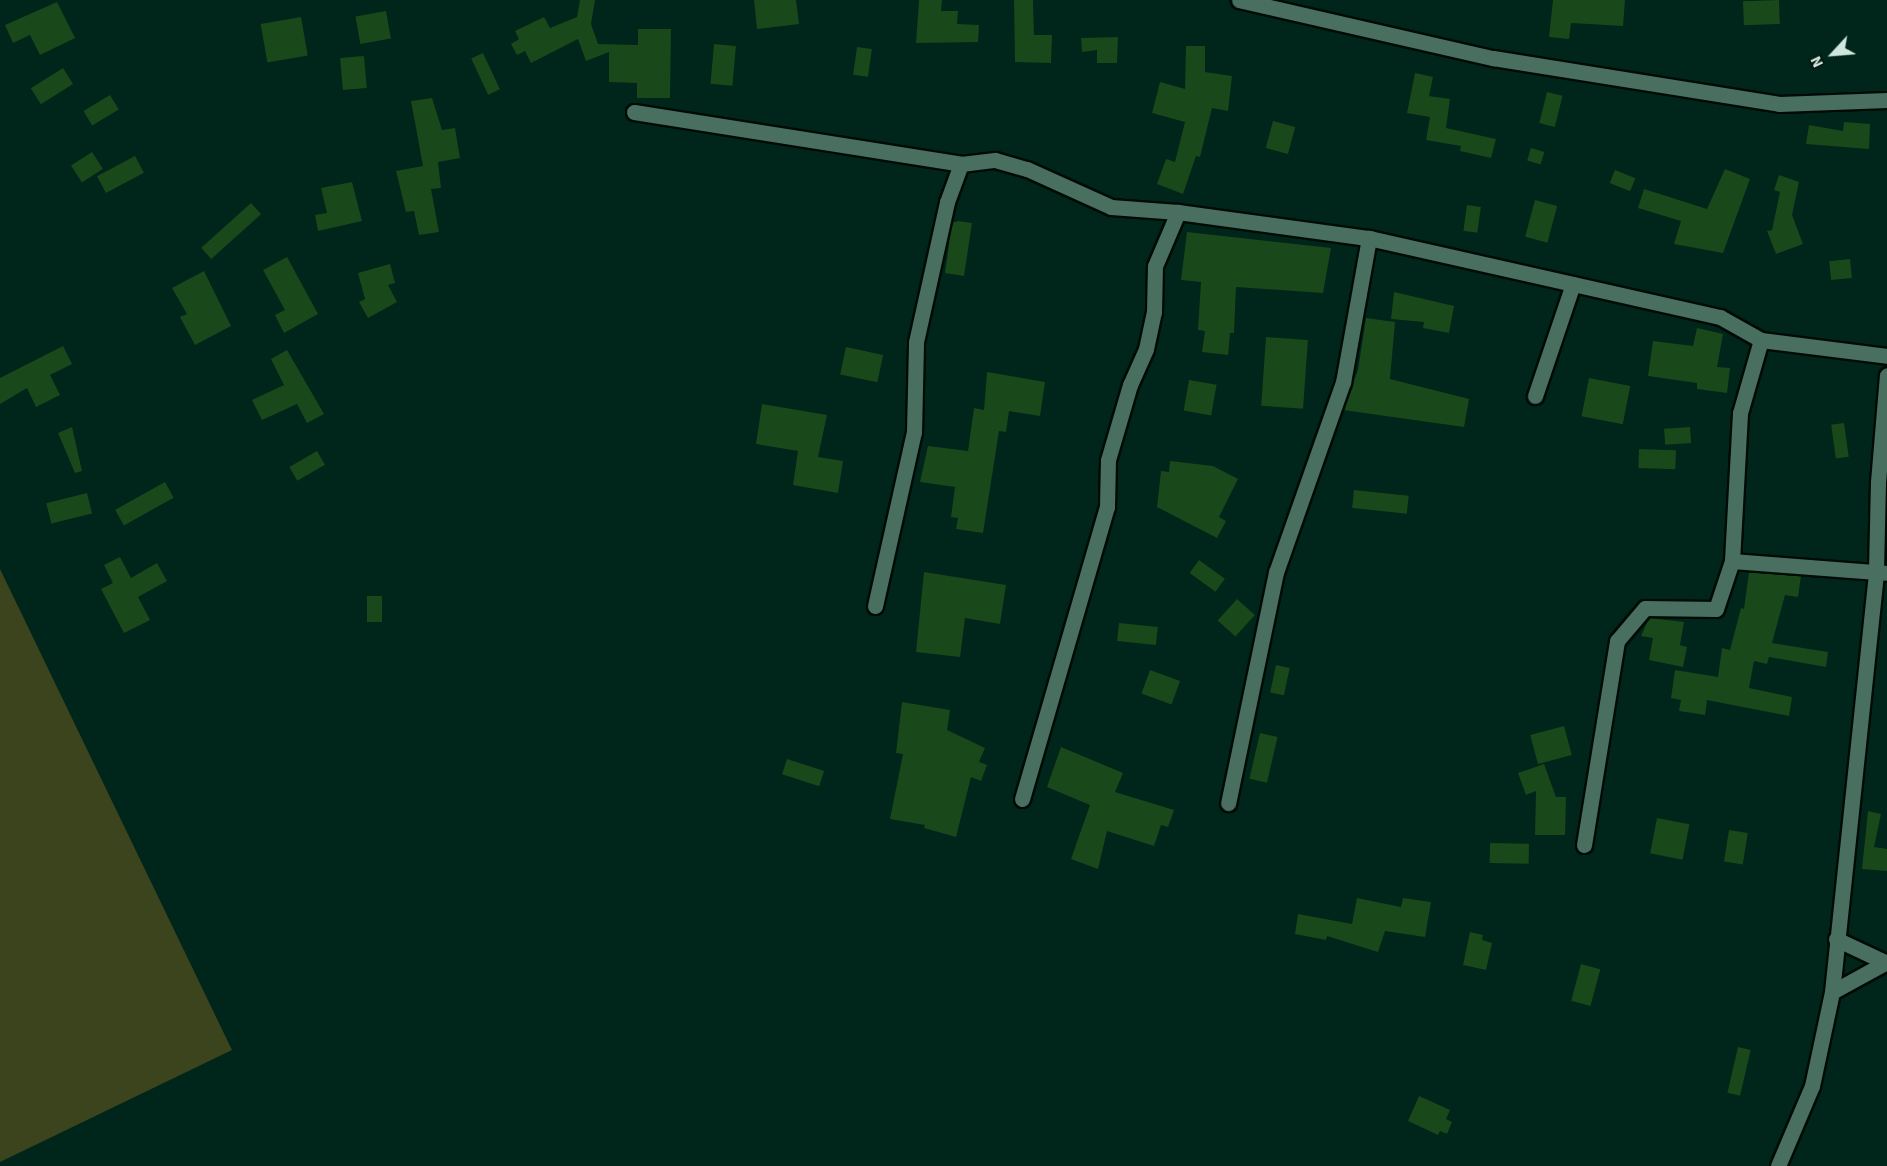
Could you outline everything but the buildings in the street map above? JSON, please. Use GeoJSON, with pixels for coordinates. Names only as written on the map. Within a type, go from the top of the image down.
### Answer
{"type":"FeatureCollection","features":[{"type":"Feature","properties":{"kind":"street"},"geometry":{"type":"LineString","coordinates":[[1239,0],[1493,58],[1779,104],[1887,100]]}},
{"type":"Feature","properties":{"kind":"street"},"geometry":{"type":"LineString","coordinates":[[634,112],[961,164],[995,160],[1027,169],[1111,207],[1178,212],[1369,238],[1720,317],[1761,340],[1887,356]]}},
{"type":"Feature","properties":{"kind":"street"},"geometry":{"type":"LineString","coordinates":[[875,606],[914,432],[916,342],[947,202],[961,164]]}},
{"type":"Feature","properties":{"kind":"street"},"geometry":{"type":"LineString","coordinates":[[1022,799],[1107,507],[1108,460],[1130,385],[1146,349],[1154,312],[1155,266],[1178,212]]}},
{"type":"Feature","properties":{"kind":"street"},"geometry":{"type":"LineString","coordinates":[[1228,803],[1276,572],[1343,382],[1369,238]]}},
{"type":"Feature","properties":{"kind":"street"},"geometry":{"type":"LineString","coordinates":[[1535,396],[1573,284]]}},
{"type":"Feature","properties":{"kind":"street"},"geometry":{"type":"LineString","coordinates":[[1584,845],[1617,641],[1645,608],[1716,609],[1731,561],[1740,413],[1761,340]]}},
{"type":"Feature","properties":{"kind":"street"},"geometry":{"type":"LineString","coordinates":[[1778,1166],[1812,1086],[1832,992],[1836,939],[1882,571],[1878,482],[1887,375]]}},
{"type":"Feature","properties":{"kind":"street"},"geometry":{"type":"LineString","coordinates":[[1731,561],[1882,571]]}},
{"type":"Feature","properties":{"kind":"street"},"geometry":{"type":"LineString","coordinates":[[1836,939],[1886,963]]}},
{"type":"Feature","properties":{"kind":"street"},"geometry":{"type":"LineString","coordinates":[[1832,992],[1886,963]]}},
{"type":"Feature","properties":{"kind":"green space"},"geometry":{"type":"Polygon","coordinates":[[[0,569],[232,1050],[0,1162],[0,569]]]}}]}
